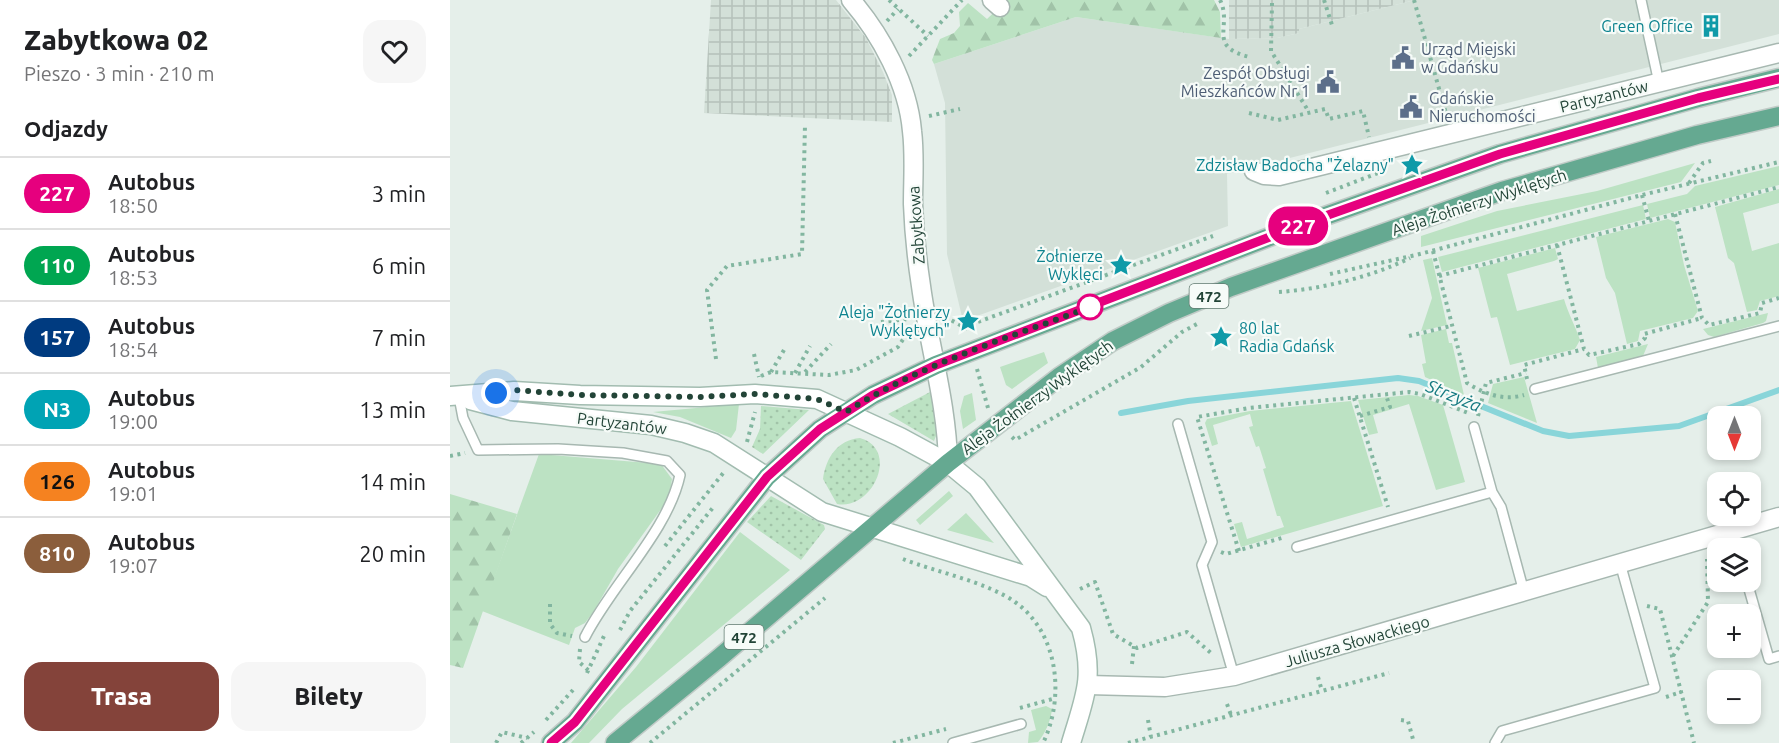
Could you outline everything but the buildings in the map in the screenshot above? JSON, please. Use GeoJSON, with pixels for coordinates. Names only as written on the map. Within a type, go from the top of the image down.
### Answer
{"type":"FeatureCollection","features":[{"type":"Feature","properties":{"kind":"main road","name":"472"},"geometry":{"type":"LineString","coordinates":[[551,743],[575,722],[767,477],[802,443],[873,395],[936,365],[1314,220],[1500,154],[1698,98],[1779,78]]}},
{"type":"Feature","properties":{"kind":"main road","name":"Aleja Żołnierzy Wyklętych"},"geometry":{"type":"LineString","coordinates":[[615,743],[948,463],[1088,356],[1140,327],[1197,301],[1502,191],[1697,135],[1779,116]]}},
{"type":"Feature","properties":{"kind":"street","name":"Zabytkowa"},"geometry":{"type":"LineString","coordinates":[[850,0],[874,32],[894,67],[906,101],[912,130],[913,208],[919,266],[947,431],[948,463]]}},
{"type":"Feature","properties":{"kind":"street","name":"Partyzantów"},"geometry":{"type":"LineString","coordinates":[[1254,171],[1264,175],[1279,176],[1779,53]]}},
{"type":"Feature","properties":{"kind":"street","name":"Partyzantów"},"geometry":{"type":"LineString","coordinates":[[455,397],[514,390],[676,397],[755,394],[817,399],[846,412],[948,463],[986,497],[1081,628],[1087,651],[1089,684]]}},
{"type":"Feature","properties":{"kind":"street","name":"Partyzantów"},"geometry":{"type":"LineString","coordinates":[[455,397],[512,411],[651,425],[685,433],[714,443],[822,512],[1031,577],[1053,591]]}},
{"type":"Feature","properties":{"kind":"street","name":"Juliusza Słowackiego"},"geometry":{"type":"LineString","coordinates":[[1738,538],[1779,517]]}},
{"type":"Feature","properties":{"kind":"street","name":"Juliusza Słowackiego"},"geometry":{"type":"LineString","coordinates":[[1089,684],[1165,687],[1234,676],[1620,563],[1707,545]]}},
{"type":"Feature","properties":{"kind":"street"},"geometry":{"type":"LineString","coordinates":[[1071,743],[1089,684]]}},
{"type":"Feature","properties":{"kind":"lane"},"geometry":{"type":"LineString","coordinates":[[1641,0],[1659,83]]}},
{"type":"Feature","properties":{"kind":"lane"},"geometry":{"type":"LineString","coordinates":[[1533,392],[1779,326]]}},
{"type":"Feature","properties":{"kind":"lane"},"geometry":{"type":"LineString","coordinates":[[455,397],[478,450],[558,449],[622,453],[667,461],[680,475],[676,494],[661,521],[598,611],[585,637]]}},
{"type":"Feature","properties":{"kind":"lane"},"geometry":{"type":"LineString","coordinates":[[1178,424],[1212,542],[1202,565],[1234,676]]}},
{"type":"Feature","properties":{"kind":"lane"},"geometry":{"type":"LineString","coordinates":[[1474,427],[1492,492],[1501,507],[1524,592]]}},
{"type":"Feature","properties":{"kind":"lane"},"geometry":{"type":"LineString","coordinates":[[1297,547],[1492,492]]}},
{"type":"Feature","properties":{"kind":"lane"},"geometry":{"type":"LineString","coordinates":[[1495,743],[1502,731],[1655,688],[1620,563]]}},
{"type":"Feature","properties":{"kind":"lane"},"geometry":{"type":"LineString","coordinates":[[1750,592],[1769,659],[1779,656]]}},
{"type":"Feature","properties":{"kind":"lane"},"geometry":{"type":"LineString","coordinates":[[954,743],[1021,724]]}},
{"type":"Feature","properties":{"kind":"path"},"geometry":{"type":"LineString","coordinates":[[889,0],[928,36]]}},
{"type":"Feature","properties":{"kind":"path"},"geometry":{"type":"LineString","coordinates":[[907,58],[962,0]]}},
{"type":"Feature","properties":{"kind":"path"},"geometry":{"type":"LineString","coordinates":[[1220,0],[1224,39],[1229,49],[1232,53],[1250,57]]}},
{"type":"Feature","properties":{"kind":"path"},"geometry":{"type":"LineString","coordinates":[[1324,0],[1332,25]]}},
{"type":"Feature","properties":{"kind":"path"},"geometry":{"type":"LineString","coordinates":[[1412,0],[1448,121]]}},
{"type":"Feature","properties":{"kind":"path"},"geometry":{"type":"LineString","coordinates":[[1272,3],[1271,51],[1309,112]]}},
{"type":"Feature","properties":{"kind":"path"},"geometry":{"type":"LineString","coordinates":[[892,15],[898,9]]}},
{"type":"Feature","properties":{"kind":"path"},"geometry":{"type":"LineString","coordinates":[[922,118],[960,109]]}},
{"type":"Feature","properties":{"kind":"path"},"geometry":{"type":"LineString","coordinates":[[1249,113],[1278,120],[1325,109],[1329,119],[1363,111],[1370,141]]}},
{"type":"Feature","properties":{"kind":"path"},"geometry":{"type":"LineString","coordinates":[[716,359],[707,290],[727,266],[802,254],[805,125]]}},
{"type":"Feature","properties":{"kind":"path"},"geometry":{"type":"LineString","coordinates":[[1689,183],[1703,163],[1711,161]]}},
{"type":"Feature","properties":{"kind":"path"},"geometry":{"type":"LineString","coordinates":[[1326,275],[1433,251],[1642,195],[1779,162]]}},
{"type":"Feature","properties":{"kind":"path"},"geometry":{"type":"LineString","coordinates":[[1325,194],[1380,172]]}},
{"type":"Feature","properties":{"kind":"path"},"geometry":{"type":"LineString","coordinates":[[1439,276],[1779,188]]}},
{"type":"Feature","properties":{"kind":"path"},"geometry":{"type":"LineString","coordinates":[[1642,195],[1649,221]]}},
{"type":"Feature","properties":{"kind":"path"},"geometry":{"type":"LineString","coordinates":[[1675,214],[1702,318],[1709,325],[1760,313],[1762,303],[1779,298]]}},
{"type":"Feature","properties":{"kind":"path"},"geometry":{"type":"LineString","coordinates":[[964,327],[1215,236]]}},
{"type":"Feature","properties":{"kind":"path"},"geometry":{"type":"LineString","coordinates":[[1557,245],[1584,350],[1589,355],[1639,344],[1645,338],[1644,334],[1702,318]]}},
{"type":"Feature","properties":{"kind":"path"},"geometry":{"type":"LineString","coordinates":[[1433,251],[1467,383],[1482,395],[1502,397],[1533,392],[1524,365],[1584,350]]}},
{"type":"Feature","properties":{"kind":"path"},"geometry":{"type":"LineString","coordinates":[[1279,292],[1307,290],[1360,277],[1416,255]]}},
{"type":"Feature","properties":{"kind":"path"},"geometry":{"type":"LineString","coordinates":[[1273,294],[1295,284]]}},
{"type":"Feature","properties":{"kind":"path"},"geometry":{"type":"LineString","coordinates":[[936,318],[944,317],[964,327],[966,333]]}},
{"type":"Feature","properties":{"kind":"path"},"geometry":{"type":"LineString","coordinates":[[881,322],[908,319]]}},
{"type":"Feature","properties":{"kind":"path"},"geometry":{"type":"LineString","coordinates":[[1006,429],[1015,440],[1141,367],[1182,332],[1202,321]]}},
{"type":"Feature","properties":{"kind":"path"},"geometry":{"type":"LineString","coordinates":[[755,383],[759,377],[771,372],[829,375],[856,370],[898,347],[906,332],[918,324]]}},
{"type":"Feature","properties":{"kind":"path"},"geometry":{"type":"LineString","coordinates":[[1409,336],[1451,326]]}},
{"type":"Feature","properties":{"kind":"path"},"geometry":{"type":"LineString","coordinates":[[805,372],[831,344]]}},
{"type":"Feature","properties":{"kind":"path"},"geometry":{"type":"LineString","coordinates":[[795,372],[810,346]]}},
{"type":"Feature","properties":{"kind":"path"},"geometry":{"type":"LineString","coordinates":[[771,372],[784,350]]}},
{"type":"Feature","properties":{"kind":"path"},"geometry":{"type":"LineString","coordinates":[[754,354],[759,377]]}},
{"type":"Feature","properties":{"kind":"path"},"geometry":{"type":"LineString","coordinates":[[978,372],[986,402],[992,414]]}},
{"type":"Feature","properties":{"kind":"path"},"geometry":{"type":"LineString","coordinates":[[1239,551],[1197,417],[1249,408],[1420,394],[1478,415],[1486,383],[1526,372]]}},
{"type":"Feature","properties":{"kind":"path"},"geometry":{"type":"LineString","coordinates":[[1360,416],[1390,407],[1386,395]]}},
{"type":"Feature","properties":{"kind":"path"},"geometry":{"type":"LineString","coordinates":[[1354,398],[1388,508]]}},
{"type":"Feature","properties":{"kind":"path"},"geometry":{"type":"LineString","coordinates":[[743,448],[752,430],[755,401]]}},
{"type":"Feature","properties":{"kind":"path"},"geometry":{"type":"LineString","coordinates":[[664,548],[729,467]]}},
{"type":"Feature","properties":{"kind":"path"},"geometry":{"type":"LineString","coordinates":[[620,630],[630,611],[715,505]]}},
{"type":"Feature","properties":{"kind":"path"},"geometry":{"type":"LineString","coordinates":[[895,556],[968,581],[1014,601],[1029,617],[1049,650],[1055,678],[1056,699],[1050,728],[1043,743]]}},
{"type":"Feature","properties":{"kind":"path"},"geometry":{"type":"LineString","coordinates":[[1080,589],[1095,582],[1113,634],[1137,648],[1187,632],[1214,655]]}},
{"type":"Feature","properties":{"kind":"path"},"geometry":{"type":"LineString","coordinates":[[1672,656],[1708,602],[1708,592]]}},
{"type":"Feature","properties":{"kind":"path"},"geometry":{"type":"LineString","coordinates":[[650,743],[825,598]]}},
{"type":"Feature","properties":{"kind":"path"},"geometry":{"type":"LineString","coordinates":[[1642,599],[1644,605],[1660,609],[1694,743]]}},
{"type":"Feature","properties":{"kind":"path"},"geometry":{"type":"LineString","coordinates":[[550,604],[550,624],[557,633],[585,637],[579,662],[589,671]]}},
{"type":"Feature","properties":{"kind":"path"},"geometry":{"type":"LineString","coordinates":[[582,679],[589,671],[606,633]]}},
{"type":"Feature","properties":{"kind":"path"},"geometry":{"type":"LineString","coordinates":[[1132,664],[1134,646]]}},
{"type":"Feature","properties":{"kind":"path"},"geometry":{"type":"LineString","coordinates":[[1128,743],[1389,673]]}},
{"type":"Feature","properties":{"kind":"path"},"geometry":{"type":"LineString","coordinates":[[1318,677],[1322,691]]}},
{"type":"Feature","properties":{"kind":"path"},"geometry":{"type":"LineString","coordinates":[[521,743],[576,687]]}},
{"type":"Feature","properties":{"kind":"path"},"geometry":{"type":"LineString","coordinates":[[1227,704],[1231,715]]}},
{"type":"Feature","properties":{"kind":"path"},"geometry":{"type":"LineString","coordinates":[[1148,720],[1151,737]]}},
{"type":"Feature","properties":{"kind":"path"},"geometry":{"type":"LineString","coordinates":[[1401,720],[1408,721],[1414,743]]}},
{"type":"Feature","properties":{"kind":"path"},"geometry":{"type":"LineString","coordinates":[[496,743],[502,732],[528,738]]}},
{"type":"Feature","properties":{"kind":"shaded area"},"geometry":{"type":"Polygon","coordinates":[[[711,0],[836,0],[866,38],[883,72],[892,95],[892,122],[704,113],[711,0]]]}},
{"type":"Feature","properties":{"kind":"shaded area"},"geometry":{"type":"Polygon","coordinates":[[[1229,0],[1415,0],[1299,29],[1299,33],[1277,38],[1229,39],[1229,0]]]}},
{"type":"Feature","properties":{"kind":"shaded area"},"geometry":{"type":"Polygon","coordinates":[[[1415,0],[1779,0],[1779,34],[1227,174],[1228,226],[963,321],[947,254],[945,103],[934,64],[1076,17],[1229,39],[1277,38],[1299,33],[1299,29],[1415,0]]]}},
{"type":"Feature","properties":{"kind":"green space"},"geometry":{"type":"Polygon","coordinates":[[[1007,0],[1214,0],[1220,12],[1221,38],[1076,17],[934,64],[932,60],[940,39],[954,33],[960,26],[959,12],[968,3],[987,19],[1007,0]]]}},
{"type":"Feature","properties":{"kind":"green space"},"geometry":{"type":"Polygon","coordinates":[[[1695,163],[1681,182],[1421,247],[1421,236],[1497,211],[1597,191],[1695,163]]]}},
{"type":"Feature","properties":{"kind":"green space"},"geometry":{"type":"Polygon","coordinates":[[[1779,166],[1779,185],[1650,218],[1647,204],[1687,194],[1695,186],[1779,166]]]}},
{"type":"Feature","properties":{"kind":"green space"},"geometry":{"type":"Polygon","coordinates":[[[1779,189],[1779,203],[1743,213],[1752,251],[1779,243],[1779,296],[1760,301],[1757,310],[1747,312],[1734,263],[1728,258],[1715,207],[1779,189]]]}},
{"type":"Feature","properties":{"kind":"green space"},"geometry":{"type":"Polygon","coordinates":[[[1643,205],[1646,219],[1442,272],[1438,257],[1643,205]]]}},
{"type":"Feature","properties":{"kind":"green space"},"geometry":{"type":"Polygon","coordinates":[[[1668,219],[1675,222],[1684,265],[1698,311],[1693,318],[1640,331],[1638,341],[1627,344],[1615,293],[1606,278],[1596,237],[1668,219]]]}},
{"type":"Feature","properties":{"kind":"green space"},"geometry":{"type":"Polygon","coordinates":[[[1555,248],[1558,259],[1507,274],[1517,311],[1564,299],[1580,340],[1575,349],[1510,365],[1497,317],[1491,318],[1478,268],[1555,248]]]}},
{"type":"Feature","properties":{"kind":"green space"},"geometry":{"type":"Polygon","coordinates":[[[1432,258],[1447,325],[1421,331],[1432,298],[1423,260],[1432,258]]]}},
{"type":"Feature","properties":{"kind":"green space"},"geometry":{"type":"Polygon","coordinates":[[[1768,313],[1763,323],[1714,337],[1708,335],[1703,329],[1768,313]]]}},
{"type":"Feature","properties":{"kind":"green space"},"geometry":{"type":"Polygon","coordinates":[[[1446,329],[1449,343],[1452,343],[1464,395],[1425,377],[1422,364],[1426,363],[1421,335],[1446,329]]]}},
{"type":"Feature","properties":{"kind":"green space"},"geometry":{"type":"Polygon","coordinates":[[[1648,344],[1643,356],[1598,368],[1596,357],[1648,344]]]}},
{"type":"Feature","properties":{"kind":"green space"},"geometry":{"type":"Polygon","coordinates":[[[1044,352],[1048,363],[1012,389],[1006,385],[1000,367],[1044,352]]]}},
{"type":"Feature","properties":{"kind":"green space"},"geometry":{"type":"Polygon","coordinates":[[[1524,377],[1537,423],[1488,403],[1493,384],[1524,377]]]}},
{"type":"Feature","properties":{"kind":"green space"},"geometry":{"type":"Polygon","coordinates":[[[934,392],[938,431],[934,441],[888,414],[934,392]]]}},
{"type":"Feature","properties":{"kind":"green space"},"geometry":{"type":"Polygon","coordinates":[[[972,393],[976,420],[963,429],[960,411],[964,396],[972,393]]]}},
{"type":"Feature","properties":{"kind":"green space"},"geometry":{"type":"Polygon","coordinates":[[[1409,395],[1443,405],[1465,482],[1436,490],[1409,404],[1373,415],[1378,433],[1369,435],[1358,400],[1409,395]]]}},
{"type":"Feature","properties":{"kind":"green space"},"geometry":{"type":"Polygon","coordinates":[[[1351,401],[1383,506],[1241,547],[1234,524],[1242,522],[1247,539],[1284,527],[1280,516],[1277,516],[1263,469],[1266,468],[1259,446],[1256,447],[1249,427],[1253,426],[1250,414],[1213,425],[1218,444],[1212,446],[1205,423],[1207,419],[1250,411],[1351,401]]]}},
{"type":"Feature","properties":{"kind":"green space"},"geometry":{"type":"Polygon","coordinates":[[[739,404],[736,430],[731,438],[680,417],[653,412],[739,404]]]}},
{"type":"Feature","properties":{"kind":"green space"},"geometry":{"type":"Polygon","coordinates":[[[761,406],[809,410],[763,454],[752,447],[760,429],[761,406]]]}},
{"type":"Feature","properties":{"kind":"green space"},"geometry":{"type":"Polygon","coordinates":[[[860,438],[872,444],[878,454],[880,466],[877,478],[871,489],[861,498],[850,504],[837,504],[823,479],[827,464],[839,446],[852,439],[860,438]]]}},
{"type":"Feature","properties":{"kind":"green space"},"geometry":{"type":"Polygon","coordinates":[[[539,454],[661,464],[672,479],[669,498],[618,569],[594,611],[585,623],[575,628],[569,645],[482,611],[539,454]]]}},
{"type":"Feature","properties":{"kind":"green space"},"geometry":{"type":"Polygon","coordinates":[[[949,491],[953,496],[920,525],[916,520],[949,491]]]}},
{"type":"Feature","properties":{"kind":"green space"},"geometry":{"type":"Polygon","coordinates":[[[450,494],[517,514],[463,668],[450,665],[450,494]]]}},
{"type":"Feature","properties":{"kind":"green space"},"geometry":{"type":"Polygon","coordinates":[[[771,496],[824,525],[825,529],[801,560],[747,522],[771,496]]]}},
{"type":"Feature","properties":{"kind":"green space"},"geometry":{"type":"Polygon","coordinates":[[[966,513],[994,543],[947,530],[966,513]]]}},
{"type":"Feature","properties":{"kind":"green space"},"geometry":{"type":"Polygon","coordinates":[[[740,532],[790,570],[622,709],[589,743],[571,743],[636,667],[740,532]]]}},
{"type":"Feature","properties":{"kind":"green space"},"geometry":{"type":"Polygon","coordinates":[[[1046,706],[1052,709],[1045,731],[1038,742],[1028,743],[1029,732],[1036,730],[1031,710],[1046,706]]]}},
{"type":"Feature","properties":{"kind":"waterway","name":"Strzyża"},"geometry":{"type":"LineString","coordinates":[[1121,413],[1188,401],[1398,378],[1419,381],[1543,431],[1569,436],[1679,426],[1779,390]]}},
{"type":"Feature","properties":{"kind":"bus line","name":"227"},"geometry":{"type":"LineString","coordinates":[[551,743],[575,722],[767,477],[820,429],[873,395],[936,365],[1314,220],[1500,154],[1698,98],[1779,79]]}},
{"type":"Feature","properties":{"kind":"place","name":"Green Office"},"geometry":{"type":"Point","coordinates":[1711,26]}},
{"type":"Feature","properties":{"kind":"place","name":"Urząd Miejski w Gdańsku"},"geometry":{"type":"Point","coordinates":[1403,58]}},
{"type":"Feature","properties":{"kind":"place","name":"Zespół Obsługi Mieszkańców Nr 1"},"geometry":{"type":"Point","coordinates":[1328,82]}},
{"type":"Feature","properties":{"kind":"place","name":"Gdańskie Nieruchomości"},"geometry":{"type":"Point","coordinates":[1411,107]}},
{"type":"Feature","properties":{"kind":"place","name":"Zdzisław Badocha \"Żelazny\""},"geometry":{"type":"Point","coordinates":[1412,165]}},
{"type":"Feature","properties":{"kind":"place","name":"Żołnierze Wyklęci"},"geometry":{"type":"Point","coordinates":[1121,265]}},
{"type":"Feature","properties":{"kind":"place","name":"Aleja \"Żołnierzy Wyklętych\""},"geometry":{"type":"Point","coordinates":[968,321]}},
{"type":"Feature","properties":{"kind":"place","name":"80 lat Radia Gdańsk"},"geometry":{"type":"Point","coordinates":[1221,337]}},
{"type":"Feature","properties":{"kind":"route"},"geometry":{"type":"LineString","coordinates":[[496,393],[514,390],[580,395],[700,397],[755,394],[817,399],[846,412],[873,395],[936,365],[1101,303],[1090,307]]}}]}
